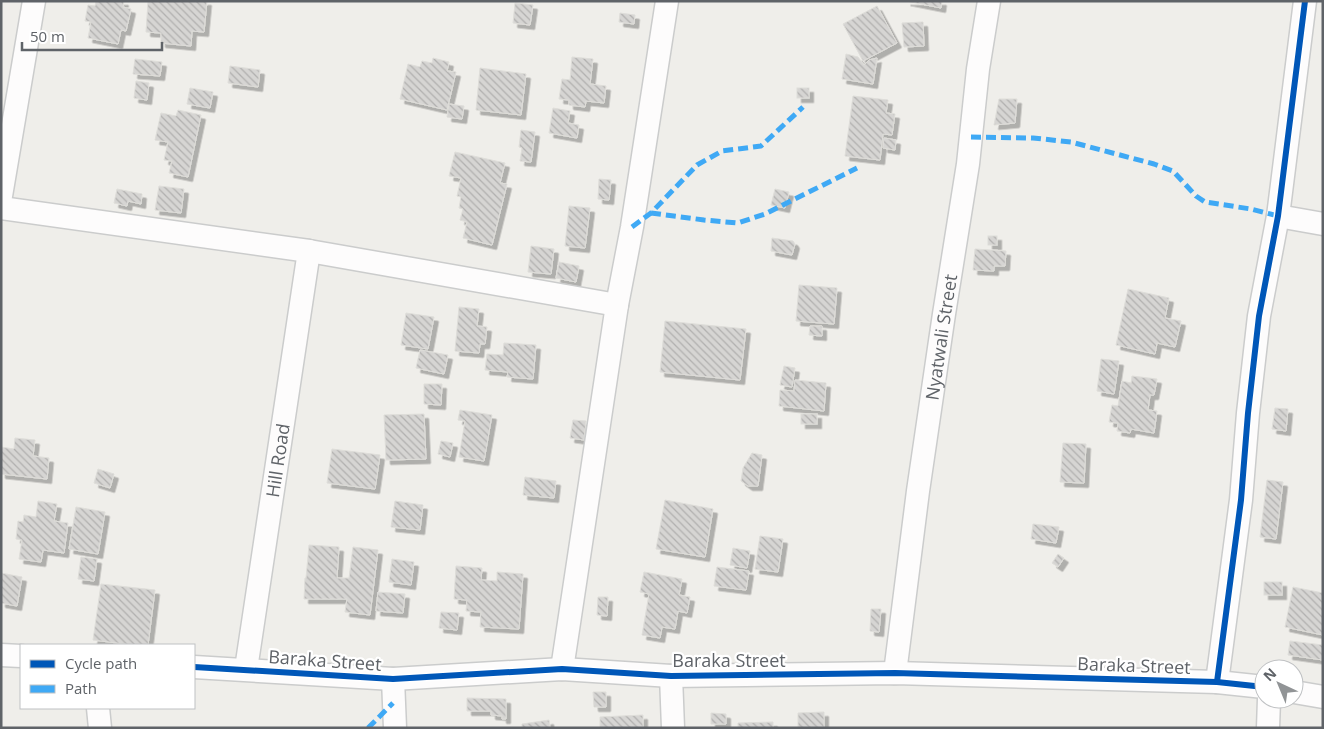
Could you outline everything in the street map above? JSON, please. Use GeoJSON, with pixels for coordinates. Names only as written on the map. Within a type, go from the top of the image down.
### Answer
{"type":"FeatureCollection","features":[{"type":"Feature","properties":{"kind":"street"},"geometry":{"type":"LineString","coordinates":[[1,196],[34,1]]}},
{"type":"Feature","properties":{"kind":"street"},"geometry":{"type":"LineString","coordinates":[[562,669],[617,305],[632,227],[667,1]]}},
{"type":"Feature","properties":{"kind":"street","name":"Nyatwali Street"},"geometry":{"type":"LineString","coordinates":[[895,673],[918,492],[968,164],[978,69],[989,1]]}},
{"type":"Feature","properties":{"kind":"street"},"geometry":{"type":"LineString","coordinates":[[1217,682],[1241,500],[1248,413],[1259,316],[1278,216],[1305,1]]}},
{"type":"Feature","properties":{"kind":"street"},"geometry":{"type":"LineString","coordinates":[[1,208],[309,251],[617,305]]}},
{"type":"Feature","properties":{"kind":"street"},"geometry":{"type":"LineString","coordinates":[[1278,216],[1323,224]]}},
{"type":"Feature","properties":{"kind":"street","name":"Hill Road"},"geometry":{"type":"LineString","coordinates":[[246,669],[309,251]]}},
{"type":"Feature","properties":{"kind":"street"},"geometry":{"type":"LineString","coordinates":[[1,655],[20,656]]}},
{"type":"Feature","properties":{"kind":"street","name":"Baraka Street"},"geometry":{"type":"LineString","coordinates":[[195,667],[393,679],[562,669],[671,676],[895,673],[1217,682],[1254,687]]}},
{"type":"Feature","properties":{"kind":"street"},"geometry":{"type":"LineString","coordinates":[[671,676],[673,728]]}},
{"type":"Feature","properties":{"kind":"street"},"geometry":{"type":"LineString","coordinates":[[393,679],[395,728]]}},
{"type":"Feature","properties":{"kind":"street"},"geometry":{"type":"LineString","coordinates":[[1304,694],[1323,697]]}},
{"type":"Feature","properties":{"kind":"street"},"geometry":{"type":"LineString","coordinates":[[98,709],[100,728]]}},
{"type":"Feature","properties":{"kind":"street"},"geometry":{"type":"LineString","coordinates":[[1268,728],[1269,709]]}},
{"type":"Feature","properties":{"kind":"building"},"geometry":{"type":"Polygon","coordinates":[[[96,1],[124,1],[123,7],[131,9],[126,31],[121,30],[118,44],[88,38],[91,22],[85,21],[88,5],[95,6],[96,1]]]}},
{"type":"Feature","properties":{"kind":"building"},"geometry":{"type":"Polygon","coordinates":[[[148,1],[207,1],[204,32],[192,31],[191,46],[161,43],[161,33],[146,32],[148,1]]]}},
{"type":"Feature","properties":{"kind":"building"},"geometry":{"type":"Polygon","coordinates":[[[906,1],[942,1],[941,8],[906,1]]]}},
{"type":"Feature","properties":{"kind":"building"},"geometry":{"type":"Polygon","coordinates":[[[515,3],[533,5],[530,25],[513,23],[515,3]]]}},
{"type":"Feature","properties":{"kind":"building"},"geometry":{"type":"Polygon","coordinates":[[[877,6],[897,43],[863,61],[843,24],[877,6]]]}},
{"type":"Feature","properties":{"kind":"building"},"geometry":{"type":"Polygon","coordinates":[[[620,13],[635,15],[634,24],[619,22],[620,13]]]}},
{"type":"Feature","properties":{"kind":"building"},"geometry":{"type":"Polygon","coordinates":[[[923,22],[924,46],[904,47],[902,23],[923,22]]]}},
{"type":"Feature","properties":{"kind":"building"},"geometry":{"type":"Polygon","coordinates":[[[846,54],[858,57],[864,65],[869,60],[877,58],[873,84],[842,79],[846,54]]]}},
{"type":"Feature","properties":{"kind":"building"},"geometry":{"type":"Polygon","coordinates":[[[572,57],[593,59],[590,84],[606,86],[604,103],[586,101],[585,107],[569,105],[569,100],[559,99],[562,79],[570,80],[572,57]]]}},
{"type":"Feature","properties":{"kind":"building"},"geometry":{"type":"Polygon","coordinates":[[[433,58],[449,62],[447,71],[456,72],[447,110],[400,99],[408,64],[420,67],[422,61],[432,63],[433,58]]]}},
{"type":"Feature","properties":{"kind":"building"},"geometry":{"type":"Polygon","coordinates":[[[135,59],[162,62],[160,76],[133,74],[135,59]]]}},
{"type":"Feature","properties":{"kind":"building"},"geometry":{"type":"Polygon","coordinates":[[[230,66],[260,70],[258,87],[228,83],[230,66]]]}},
{"type":"Feature","properties":{"kind":"building"},"geometry":{"type":"Polygon","coordinates":[[[480,68],[526,74],[521,115],[476,110],[480,68]]]}},
{"type":"Feature","properties":{"kind":"building"},"geometry":{"type":"Polygon","coordinates":[[[136,81],[149,83],[147,100],[134,98],[136,81]]]}},
{"type":"Feature","properties":{"kind":"building"},"geometry":{"type":"Polygon","coordinates":[[[190,88],[213,92],[210,108],[187,104],[190,88]]]}},
{"type":"Feature","properties":{"kind":"building"},"geometry":{"type":"Polygon","coordinates":[[[797,88],[809,88],[809,98],[797,98],[797,88]]]}},
{"type":"Feature","properties":{"kind":"building"},"geometry":{"type":"Polygon","coordinates":[[[853,96],[888,100],[886,113],[895,114],[892,135],[883,134],[880,160],[845,156],[853,96]]]}},
{"type":"Feature","properties":{"kind":"building"},"geometry":{"type":"Polygon","coordinates":[[[999,99],[1017,99],[1015,123],[994,125],[999,99]]]}},
{"type":"Feature","properties":{"kind":"building"},"geometry":{"type":"Polygon","coordinates":[[[449,104],[464,106],[462,119],[447,117],[449,104]]]}},
{"type":"Feature","properties":{"kind":"building"},"geometry":{"type":"Polygon","coordinates":[[[553,108],[570,111],[568,123],[579,125],[577,138],[549,133],[553,108]]]}},
{"type":"Feature","properties":{"kind":"building"},"geometry":{"type":"Polygon","coordinates":[[[178,110],[201,115],[188,177],[169,173],[172,161],[164,160],[168,142],[155,140],[161,113],[176,116],[178,110]]]}},
{"type":"Feature","properties":{"kind":"building"},"geometry":{"type":"Polygon","coordinates":[[[521,130],[535,132],[531,162],[520,161],[522,148],[519,147],[521,130]]]}},
{"type":"Feature","properties":{"kind":"building"},"geometry":{"type":"Polygon","coordinates":[[[884,138],[896,140],[895,150],[883,148],[884,138]]]}},
{"type":"Feature","properties":{"kind":"building"},"geometry":{"type":"Polygon","coordinates":[[[455,152],[505,163],[500,183],[507,184],[492,245],[463,238],[467,222],[460,220],[463,209],[459,208],[461,197],[457,196],[461,178],[449,176],[455,152]]]}},
{"type":"Feature","properties":{"kind":"building"},"geometry":{"type":"Polygon","coordinates":[[[599,179],[611,180],[609,200],[598,199],[599,179]]]}},
{"type":"Feature","properties":{"kind":"building"},"geometry":{"type":"Polygon","coordinates":[[[159,186],[184,189],[181,213],[155,210],[159,186]]]}},
{"type":"Feature","properties":{"kind":"building"},"geometry":{"type":"Polygon","coordinates":[[[117,189],[142,194],[141,204],[128,201],[127,206],[114,203],[117,189]]]}},
{"type":"Feature","properties":{"kind":"building"},"geometry":{"type":"Polygon","coordinates":[[[775,189],[789,192],[785,208],[771,205],[775,189]]]}},
{"type":"Feature","properties":{"kind":"building"},"geometry":{"type":"Polygon","coordinates":[[[569,206],[590,208],[585,248],[565,246],[569,206]]]}},
{"type":"Feature","properties":{"kind":"building"},"geometry":{"type":"Polygon","coordinates":[[[988,236],[997,236],[997,245],[988,245],[988,236]]]}},
{"type":"Feature","properties":{"kind":"building"},"geometry":{"type":"Polygon","coordinates":[[[772,238],[793,241],[795,244],[792,255],[771,251],[772,238]]]}},
{"type":"Feature","properties":{"kind":"building"},"geometry":{"type":"Polygon","coordinates":[[[531,246],[554,249],[551,274],[528,272],[531,246]]]}},
{"type":"Feature","properties":{"kind":"building"},"geometry":{"type":"Polygon","coordinates":[[[975,249],[1006,251],[1005,266],[994,266],[994,271],[973,270],[975,249]]]}},
{"type":"Feature","properties":{"kind":"building"},"geometry":{"type":"Polygon","coordinates":[[[559,262],[579,266],[576,282],[556,278],[559,262]]]}},
{"type":"Feature","properties":{"kind":"building"},"geometry":{"type":"Polygon","coordinates":[[[799,285],[837,288],[834,324],[796,321],[799,285]]]}},
{"type":"Feature","properties":{"kind":"building"},"geometry":{"type":"Polygon","coordinates":[[[1128,289],[1169,298],[1165,318],[1181,321],[1175,347],[1157,343],[1155,354],[1116,345],[1128,289]]]}},
{"type":"Feature","properties":{"kind":"building"},"geometry":{"type":"Polygon","coordinates":[[[459,307],[479,309],[477,326],[487,327],[485,344],[480,344],[479,353],[455,351],[459,307]]]}},
{"type":"Feature","properties":{"kind":"building"},"geometry":{"type":"Polygon","coordinates":[[[406,313],[434,317],[428,349],[401,345],[406,313]]]}},
{"type":"Feature","properties":{"kind":"building"},"geometry":{"type":"Polygon","coordinates":[[[665,321],[746,329],[740,380],[660,372],[665,321]]]}},
{"type":"Feature","properties":{"kind":"building"},"geometry":{"type":"Polygon","coordinates":[[[810,326],[822,326],[822,336],[809,335],[810,326]]]}},
{"type":"Feature","properties":{"kind":"building"},"geometry":{"type":"Polygon","coordinates":[[[504,343],[536,345],[533,379],[507,377],[508,372],[485,370],[487,354],[503,355],[504,343]]]}},
{"type":"Feature","properties":{"kind":"building"},"geometry":{"type":"Polygon","coordinates":[[[420,350],[448,355],[444,374],[416,368],[420,350]]]}},
{"type":"Feature","properties":{"kind":"building"},"geometry":{"type":"Polygon","coordinates":[[[1101,359],[1119,361],[1114,394],[1097,391],[1101,359]]]}},
{"type":"Feature","properties":{"kind":"building"},"geometry":{"type":"Polygon","coordinates":[[[784,366],[795,368],[792,387],[780,385],[784,366]]]}},
{"type":"Feature","properties":{"kind":"building"},"geometry":{"type":"Polygon","coordinates":[[[1132,376],[1157,379],[1154,395],[1150,395],[1148,410],[1157,411],[1154,433],[1131,429],[1130,433],[1117,431],[1118,423],[1109,422],[1112,405],[1118,406],[1122,381],[1131,383],[1132,376]]]}},
{"type":"Feature","properties":{"kind":"building"},"geometry":{"type":"Polygon","coordinates":[[[795,380],[826,383],[824,411],[779,406],[780,390],[794,391],[795,380]]]}},
{"type":"Feature","properties":{"kind":"building"},"geometry":{"type":"Polygon","coordinates":[[[424,384],[442,384],[441,405],[424,404],[424,384]]]}},
{"type":"Feature","properties":{"kind":"building"},"geometry":{"type":"Polygon","coordinates":[[[1275,408],[1288,409],[1286,431],[1272,429],[1275,408]]]}},
{"type":"Feature","properties":{"kind":"building"},"geometry":{"type":"Polygon","coordinates":[[[460,410],[492,415],[484,461],[459,457],[465,421],[458,420],[460,410]]]}},
{"type":"Feature","properties":{"kind":"building"},"geometry":{"type":"Polygon","coordinates":[[[424,414],[426,459],[386,460],[384,415],[424,414]]]}},
{"type":"Feature","properties":{"kind":"building"},"geometry":{"type":"Polygon","coordinates":[[[801,414],[817,414],[817,424],[801,424],[801,414]]]}},
{"type":"Feature","properties":{"kind":"building"},"geometry":{"type":"Polygon","coordinates":[[[573,420],[586,421],[584,440],[570,438],[573,420]]]}},
{"type":"Feature","properties":{"kind":"building"},"geometry":{"type":"Polygon","coordinates":[[[15,438],[35,440],[33,456],[49,458],[47,479],[1,474],[1,447],[14,449],[15,438]]]}},
{"type":"Feature","properties":{"kind":"building"},"geometry":{"type":"Polygon","coordinates":[[[441,441],[453,443],[450,457],[438,454],[441,441]]]}},
{"type":"Feature","properties":{"kind":"building"},"geometry":{"type":"Polygon","coordinates":[[[1063,443],[1086,444],[1084,483],[1060,482],[1063,443]]]}},
{"type":"Feature","properties":{"kind":"building"},"geometry":{"type":"Polygon","coordinates":[[[332,449],[380,455],[375,489],[327,483],[332,449]]]}},
{"type":"Feature","properties":{"kind":"building"},"geometry":{"type":"Polygon","coordinates":[[[752,453],[762,455],[758,486],[748,486],[741,481],[743,468],[752,453]]]}},
{"type":"Feature","properties":{"kind":"building"},"geometry":{"type":"Polygon","coordinates":[[[98,469],[114,474],[110,488],[94,483],[98,469]]]}},
{"type":"Feature","properties":{"kind":"building"},"geometry":{"type":"Polygon","coordinates":[[[525,477],[556,481],[554,498],[523,495],[525,477]]]}},
{"type":"Feature","properties":{"kind":"building"},"geometry":{"type":"Polygon","coordinates":[[[1267,480],[1283,482],[1276,539],[1260,537],[1267,480]]]}},
{"type":"Feature","properties":{"kind":"building"},"geometry":{"type":"Polygon","coordinates":[[[665,500],[713,509],[705,557],[656,549],[665,500]]]}},
{"type":"Feature","properties":{"kind":"building"},"geometry":{"type":"Polygon","coordinates":[[[38,501],[57,504],[54,521],[68,523],[64,553],[43,550],[41,562],[19,559],[22,540],[16,539],[18,521],[23,522],[24,515],[36,517],[38,501]]]}},
{"type":"Feature","properties":{"kind":"building"},"geometry":{"type":"Polygon","coordinates":[[[395,501],[423,505],[420,530],[391,527],[395,501]]]}},
{"type":"Feature","properties":{"kind":"building"},"geometry":{"type":"Polygon","coordinates":[[[76,507],[105,512],[98,554],[69,549],[76,507]]]}},
{"type":"Feature","properties":{"kind":"building"},"geometry":{"type":"Polygon","coordinates":[[[1033,524],[1059,527],[1056,543],[1031,539],[1033,524]]]}},
{"type":"Feature","properties":{"kind":"building"},"geometry":{"type":"Polygon","coordinates":[[[760,536],[783,539],[778,572],[755,569],[760,536]]]}},
{"type":"Feature","properties":{"kind":"building"},"geometry":{"type":"Polygon","coordinates":[[[309,545],[339,547],[337,578],[349,578],[353,547],[378,550],[370,615],[345,612],[347,599],[304,599],[309,545]]]}},
{"type":"Feature","properties":{"kind":"building"},"geometry":{"type":"Polygon","coordinates":[[[733,548],[750,551],[747,568],[730,565],[733,548]]]}},
{"type":"Feature","properties":{"kind":"building"},"geometry":{"type":"Polygon","coordinates":[[[1058,554],[1064,558],[1058,567],[1052,563],[1058,554]]]}},
{"type":"Feature","properties":{"kind":"building"},"geometry":{"type":"Polygon","coordinates":[[[81,557],[97,559],[94,581],[78,579],[81,557]]]}},
{"type":"Feature","properties":{"kind":"building"},"geometry":{"type":"Polygon","coordinates":[[[392,559],[414,562],[411,585],[389,582],[392,559]]]}},
{"type":"Feature","properties":{"kind":"building"},"geometry":{"type":"Polygon","coordinates":[[[456,566],[482,568],[481,580],[497,581],[497,572],[523,574],[519,629],[480,627],[481,612],[466,611],[467,600],[454,599],[456,566]]]}},
{"type":"Feature","properties":{"kind":"building"},"geometry":{"type":"Polygon","coordinates":[[[717,567],[749,571],[746,590],[714,586],[717,567]]]}},
{"type":"Feature","properties":{"kind":"building"},"geometry":{"type":"Polygon","coordinates":[[[644,572],[682,579],[679,595],[690,597],[687,613],[678,611],[675,629],[662,627],[660,638],[642,635],[649,594],[640,592],[644,572]]]}},
{"type":"Feature","properties":{"kind":"building"},"geometry":{"type":"Polygon","coordinates":[[[1,573],[22,577],[17,606],[1,603],[1,573]]]}},
{"type":"Feature","properties":{"kind":"building"},"geometry":{"type":"Polygon","coordinates":[[[1264,582],[1282,582],[1282,595],[1264,595],[1264,582]]]}},
{"type":"Feature","properties":{"kind":"building"},"geometry":{"type":"Polygon","coordinates":[[[101,584],[155,590],[148,644],[125,644],[93,640],[101,584]]]}},
{"type":"Feature","properties":{"kind":"building"},"geometry":{"type":"Polygon","coordinates":[[[1293,587],[1323,593],[1323,635],[1285,627],[1293,587]]]}},
{"type":"Feature","properties":{"kind":"building"},"geometry":{"type":"Polygon","coordinates":[[[378,592],[405,594],[403,613],[376,611],[378,592]]]}},
{"type":"Feature","properties":{"kind":"building"},"geometry":{"type":"Polygon","coordinates":[[[598,597],[608,597],[607,616],[597,615],[598,597]]]}},
{"type":"Feature","properties":{"kind":"building"},"geometry":{"type":"Polygon","coordinates":[[[871,609],[881,609],[879,632],[870,631],[871,609]]]}},
{"type":"Feature","properties":{"kind":"building"},"geometry":{"type":"Polygon","coordinates":[[[441,612],[459,613],[457,630],[439,628],[441,612]]]}},
{"type":"Feature","properties":{"kind":"building"},"geometry":{"type":"Polygon","coordinates":[[[1290,641],[1323,645],[1323,660],[1288,655],[1290,641]]]}},
{"type":"Feature","properties":{"kind":"building"},"geometry":{"type":"Polygon","coordinates":[[[593,692],[606,692],[606,707],[594,707],[593,692]]]}},
{"type":"Feature","properties":{"kind":"building"},"geometry":{"type":"Polygon","coordinates":[[[467,698],[506,699],[506,719],[502,719],[502,716],[491,715],[491,711],[467,711],[467,698]]]}},
{"type":"Feature","properties":{"kind":"building"},"geometry":{"type":"Polygon","coordinates":[[[824,712],[824,728],[798,728],[798,713],[824,712]]]}},
{"type":"Feature","properties":{"kind":"building"},"geometry":{"type":"Polygon","coordinates":[[[711,713],[726,714],[726,724],[711,724],[711,713]]]}},
{"type":"Feature","properties":{"kind":"building"},"geometry":{"type":"Polygon","coordinates":[[[643,715],[643,728],[600,728],[600,717],[643,715]]]}},
{"type":"Feature","properties":{"kind":"building"},"geometry":{"type":"Polygon","coordinates":[[[549,720],[550,728],[522,728],[522,724],[549,720]]]}},
{"type":"Feature","properties":{"kind":"building"},"geometry":{"type":"Polygon","coordinates":[[[773,722],[773,728],[738,728],[738,723],[773,722]]]}},
{"type":"Feature","properties":{"kind":"marked path"},"geometry":{"type":"LineString","coordinates":[[632,227],[651,213],[697,165],[722,151],[761,146],[803,107]]}},
{"type":"Feature","properties":{"kind":"marked path"},"geometry":{"type":"LineString","coordinates":[[971,137],[1033,138],[1071,142],[1154,164],[1173,171],[1196,196],[1205,202],[1251,209],[1278,216]]}},
{"type":"Feature","properties":{"kind":"marked path"},"geometry":{"type":"LineString","coordinates":[[651,213],[738,223],[765,214],[857,168]]}},
{"type":"Feature","properties":{"kind":"marked path"},"geometry":{"type":"LineString","coordinates":[[368,728],[393,703]]}},
{"type":"Feature","properties":{"kind":"cycle path"},"geometry":{"type":"LineString","coordinates":[[1217,682],[1241,500],[1248,413],[1259,316],[1278,216],[1305,1]]}},
{"type":"Feature","properties":{"kind":"cycle path"},"geometry":{"type":"LineString","coordinates":[[195,667],[393,679],[562,669],[671,676],[895,673],[1217,682],[1254,686]]}}]}
